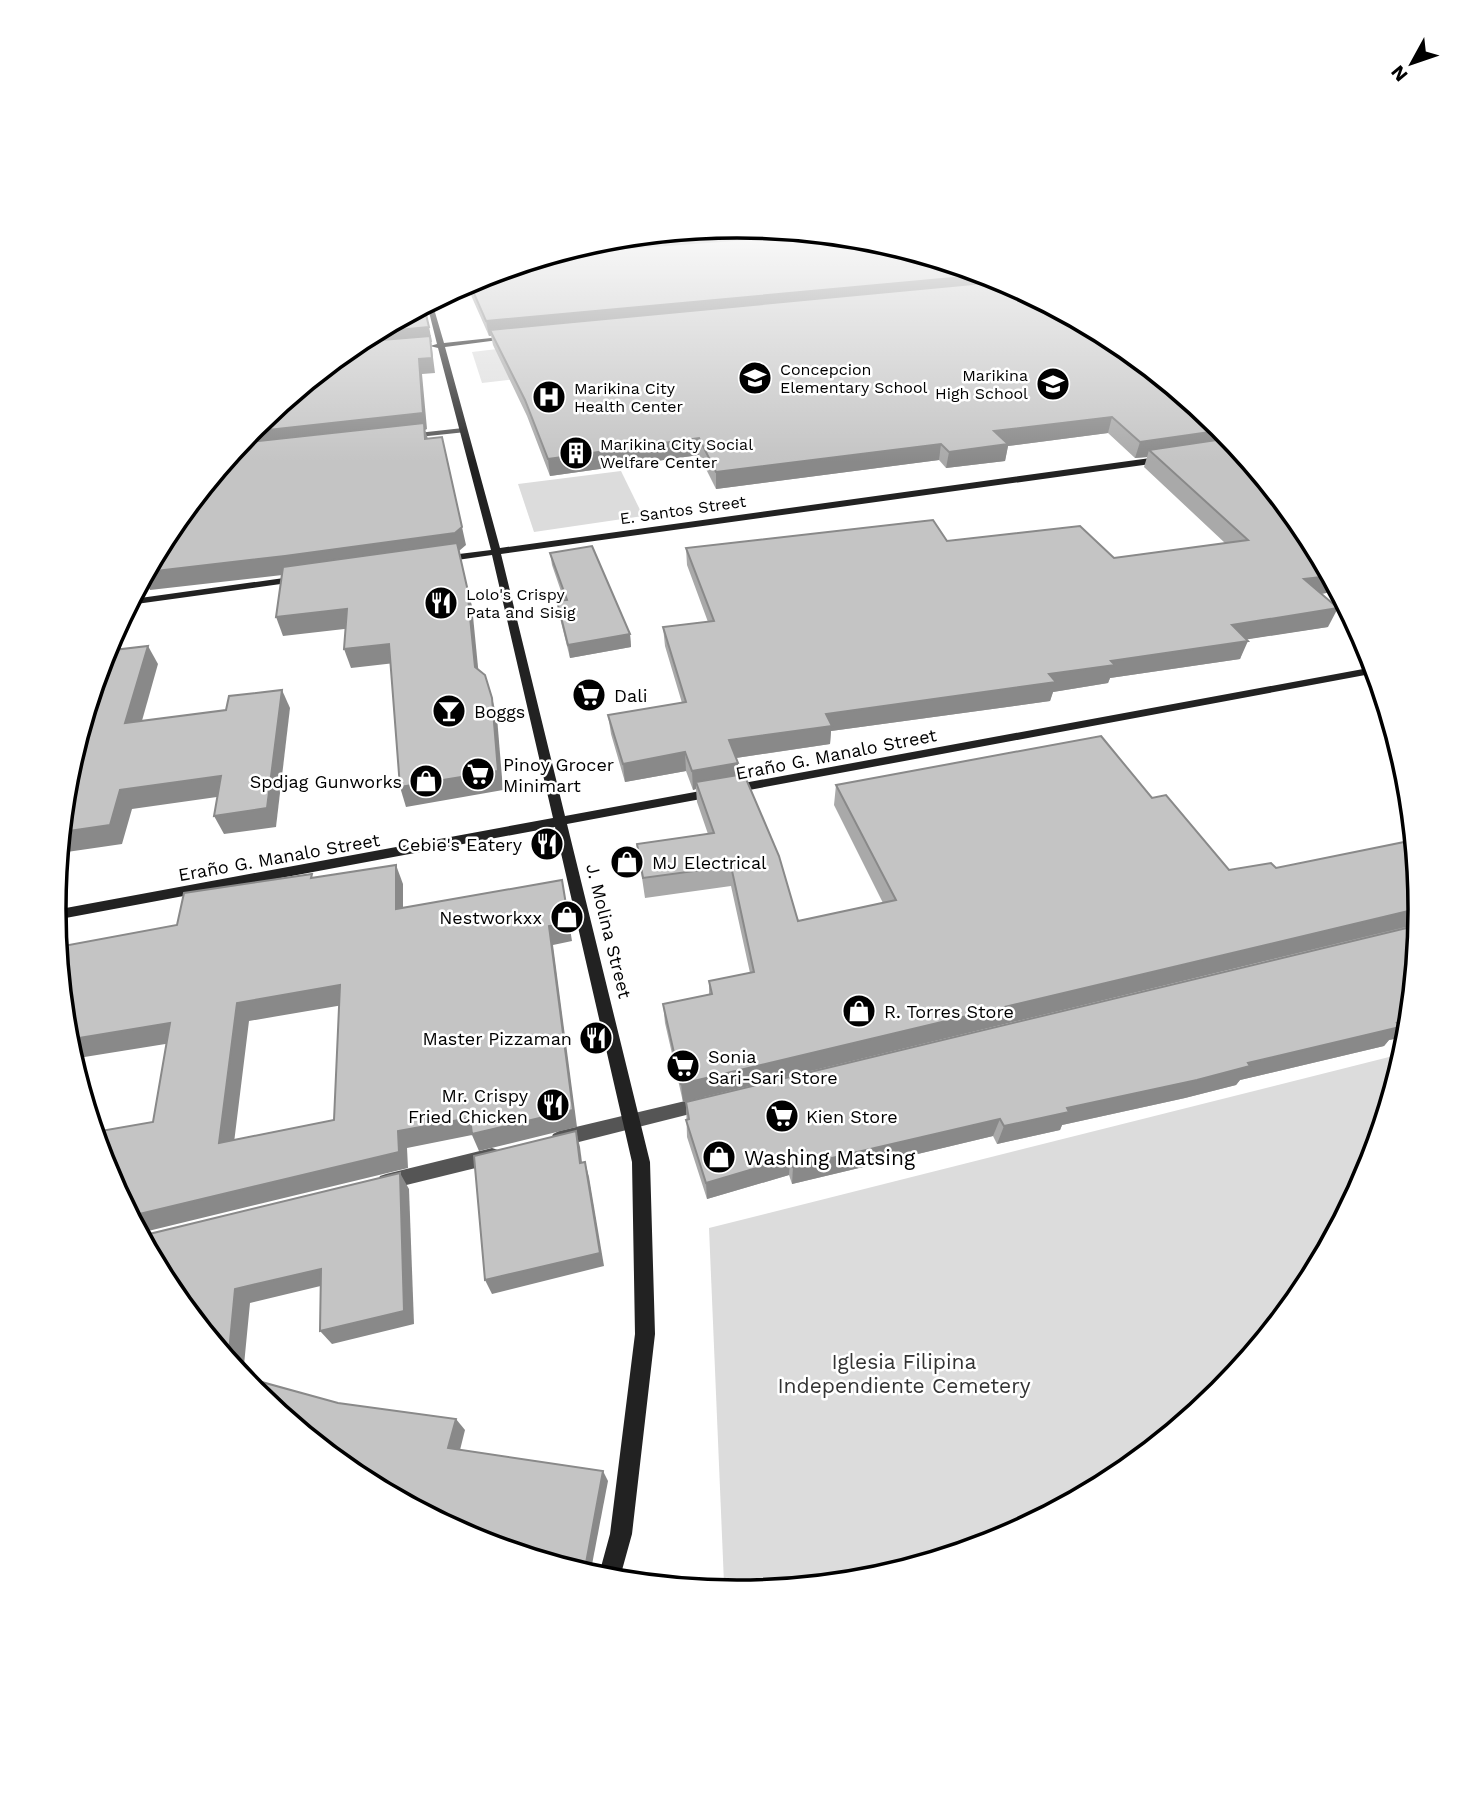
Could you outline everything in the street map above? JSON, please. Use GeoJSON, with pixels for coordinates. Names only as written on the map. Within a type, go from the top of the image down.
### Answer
{"type":"FeatureCollection","features":[{"type":"Feature","properties":{"kind":"street","name":"J. Molina Street"},"geometry":{"type":"LineString","coordinates":[[431,313],[436,345],[463,430],[496,552],[641,1162],[645,1334],[621,1534],[611,1569]]}},
{"type":"Feature","properties":{"kind":"street"},"geometry":{"type":"LineString","coordinates":[[436,345],[525,337]]}},
{"type":"Feature","properties":{"kind":"street"},"geometry":{"type":"LineString","coordinates":[[394,438],[463,430]]}},
{"type":"Feature","properties":{"kind":"street","name":"E. Santos Street"},"geometry":{"type":"LineString","coordinates":[[428,561],[1177,457]]}},
{"type":"Feature","properties":{"kind":"street"},"geometry":{"type":"LineString","coordinates":[[143,599],[307,578]]}},
{"type":"Feature","properties":{"kind":"street","name":"Eraño G. Manalo Street"},"geometry":{"type":"LineString","coordinates":[[66,913],[1364,672]]}},
{"type":"Feature","properties":{"kind":"street"},"geometry":{"type":"LineString","coordinates":[[538,1144],[714,1101]]}},
{"type":"Feature","properties":{"kind":"street"},"geometry":{"type":"LineString","coordinates":[[375,1185],[511,1151]]}},
{"type":"Feature","properties":{"kind":"green space"},"geometry":{"type":"Polygon","coordinates":[[[556,342],[571,373],[482,383],[472,352],[556,342]]]}},
{"type":"Feature","properties":{"kind":"green space"},"geometry":{"type":"Polygon","coordinates":[[[621,471],[643,516],[534,532],[518,484],[621,471]]]}},
{"type":"Feature","properties":{"kind":"green space","name":"Iglesia Filipina Independiente Cemetery"},"geometry":{"type":"Polygon","coordinates":[[[1392,1056],[1373,1125],[1339,1206],[1319,1245],[1270,1318],[1212,1384],[1146,1442],[1073,1491],[994,1529],[911,1558],[825,1575],[724,1580],[709,1228],[1392,1056]]]}},
{"type":"Feature","properties":{"kind":"building"},"geometry":{"type":"Polygon","coordinates":[[[477,292],[802,292],[486,321],[474,293],[477,292]]]}},
{"type":"Feature","properties":{"kind":"building"},"geometry":{"type":"Polygon","coordinates":[[[891,292],[998,292],[1073,328],[1110,352],[1146,377],[1209,432],[1140,442],[1112,417],[994,431],[1008,444],[949,452],[941,444],[716,472],[699,438],[548,459],[525,400],[490,330],[891,292]]]}},
{"type":"Feature","properties":{"kind":"building"},"geometry":{"type":"Polygon","coordinates":[[[426,316],[429,327],[399,330],[426,316]]]}},
{"type":"Feature","properties":{"kind":"building"},"geometry":{"type":"Polygon","coordinates":[[[430,336],[432,358],[419,359],[423,413],[268,430],[329,377],[384,340],[430,336]]]}},
{"type":"Feature","properties":{"kind":"building"},"geometry":{"type":"Polygon","coordinates":[[[424,423],[425,439],[442,437],[462,527],[455,533],[158,571],[205,501],[257,441],[424,423]]]}},
{"type":"Feature","properties":{"kind":"building"},"geometry":{"type":"Polygon","coordinates":[[[1217,440],[1270,501],[1321,577],[1304,579],[1337,608],[1232,625],[1248,641],[1111,661],[1115,665],[1049,674],[1056,682],[826,714],[832,726],[729,740],[738,763],[692,771],[685,752],[623,764],[608,715],[686,702],[663,627],[714,621],[686,548],[933,520],[947,541],[1080,526],[1114,558],[1248,540],[1149,450],[1217,440]]]}},
{"type":"Feature","properties":{"kind":"building"},"geometry":{"type":"Polygon","coordinates":[[[457,543],[467,587],[475,667],[485,675],[492,698],[498,771],[400,787],[389,644],[344,649],[347,609],[276,617],[283,567],[457,543]]]}},
{"type":"Feature","properties":{"kind":"building"},"geometry":{"type":"Polygon","coordinates":[[[592,546],[630,634],[568,645],[557,601],[567,600],[550,553],[592,546]]]}},
{"type":"Feature","properties":{"kind":"building"},"geometry":{"type":"Polygon","coordinates":[[[148,646],[125,723],[226,710],[229,696],[282,690],[267,808],[214,816],[221,776],[120,790],[110,825],[71,831],[89,736],[120,649],[148,646]]]}},
{"type":"Feature","properties":{"kind":"building"},"geometry":{"type":"Polygon","coordinates":[[[1101,736],[1152,798],[1166,795],[1229,870],[1271,863],[1276,868],[1405,842],[1408,911],[681,1084],[663,1004],[712,994],[709,981],[754,972],[731,866],[643,878],[637,844],[714,833],[696,782],[744,774],[779,856],[798,921],[896,900],[836,785],[1101,736]]]}},
{"type":"Feature","properties":{"kind":"building"},"geometry":{"type":"Polygon","coordinates":[[[396,865],[396,909],[562,880],[569,923],[549,926],[573,1110],[472,1134],[470,1118],[398,1131],[399,1152],[140,1214],[104,1130],[153,1122],[170,1023],[79,1038],[68,945],[177,925],[184,893],[312,874],[311,878],[396,865]],[[340,985],[237,1003],[219,1143],[334,1120],[340,985]]]}},
{"type":"Feature","properties":{"kind":"building"},"geometry":{"type":"Polygon","coordinates":[[[1408,928],[1398,1027],[1248,1063],[1250,1066],[1197,1080],[1067,1108],[1069,1112],[1004,1126],[1000,1119],[793,1167],[790,1158],[706,1183],[686,1120],[689,1119],[686,1102],[1408,928]]]}},
{"type":"Feature","properties":{"kind":"building"},"geometry":{"type":"Polygon","coordinates":[[[576,1131],[580,1163],[585,1162],[600,1253],[485,1280],[474,1156],[576,1131]]]}},
{"type":"Feature","properties":{"kind":"building"},"geometry":{"type":"Polygon","coordinates":[[[400,1173],[404,1311],[320,1331],[321,1269],[235,1289],[229,1348],[205,1318],[150,1234],[400,1173]]]}},
{"type":"Feature","properties":{"kind":"building"},"geometry":{"type":"Polygon","coordinates":[[[261,1382],[338,1403],[456,1419],[448,1448],[603,1471],[586,1563],[564,1558],[481,1529],[402,1491],[329,1442],[261,1382]]]}},
{"type":"Feature","properties":{"kind":"place","name":"Concepcion Elementary School"},"geometry":{"type":"Point","coordinates":[755,378]}},
{"type":"Feature","properties":{"kind":"place","name":"Marikina High School"},"geometry":{"type":"Point","coordinates":[1053,384]}},
{"type":"Feature","properties":{"kind":"place","name":"Marikina City Health Center"},"geometry":{"type":"Point","coordinates":[549,397]}},
{"type":"Feature","properties":{"kind":"place","name":"Marikina City Social Welfare Center"},"geometry":{"type":"Point","coordinates":[576,453]}},
{"type":"Feature","properties":{"kind":"place","name":"Lolo's Crispy Pata and Sisig"},"geometry":{"type":"Point","coordinates":[441,603]}},
{"type":"Feature","properties":{"kind":"place","name":"Dali"},"geometry":{"type":"Point","coordinates":[589,695]}},
{"type":"Feature","properties":{"kind":"place","name":"Boggs"},"geometry":{"type":"Point","coordinates":[449,711]}},
{"type":"Feature","properties":{"kind":"place","name":"Pinoy Grocer Minimart"},"geometry":{"type":"Point","coordinates":[478,774]}},
{"type":"Feature","properties":{"kind":"place","name":"Spdjag Gunworks"},"geometry":{"type":"Point","coordinates":[426,781]}},
{"type":"Feature","properties":{"kind":"place","name":"Cebie's Eatery"},"geometry":{"type":"Point","coordinates":[547,844]}},
{"type":"Feature","properties":{"kind":"place","name":"MJ Electrical"},"geometry":{"type":"Point","coordinates":[627,862]}},
{"type":"Feature","properties":{"kind":"place","name":"Nestworkxx"},"geometry":{"type":"Point","coordinates":[567,917]}},
{"type":"Feature","properties":{"kind":"place","name":"R. Torres Store"},"geometry":{"type":"Point","coordinates":[859,1011]}},
{"type":"Feature","properties":{"kind":"place","name":"Master Pizzaman"},"geometry":{"type":"Point","coordinates":[596,1038]}},
{"type":"Feature","properties":{"kind":"place","name":"Sonia Sari-Sari Store"},"geometry":{"type":"Point","coordinates":[683,1066]}},
{"type":"Feature","properties":{"kind":"place","name":"Mr. Crispy Fried Chicken"},"geometry":{"type":"Point","coordinates":[553,1105]}},
{"type":"Feature","properties":{"kind":"place","name":"Kien Store"},"geometry":{"type":"Point","coordinates":[782,1116]}},
{"type":"Feature","properties":{"kind":"place","name":"Washing Matsing"},"geometry":{"type":"Point","coordinates":[719,1157]}}]}
